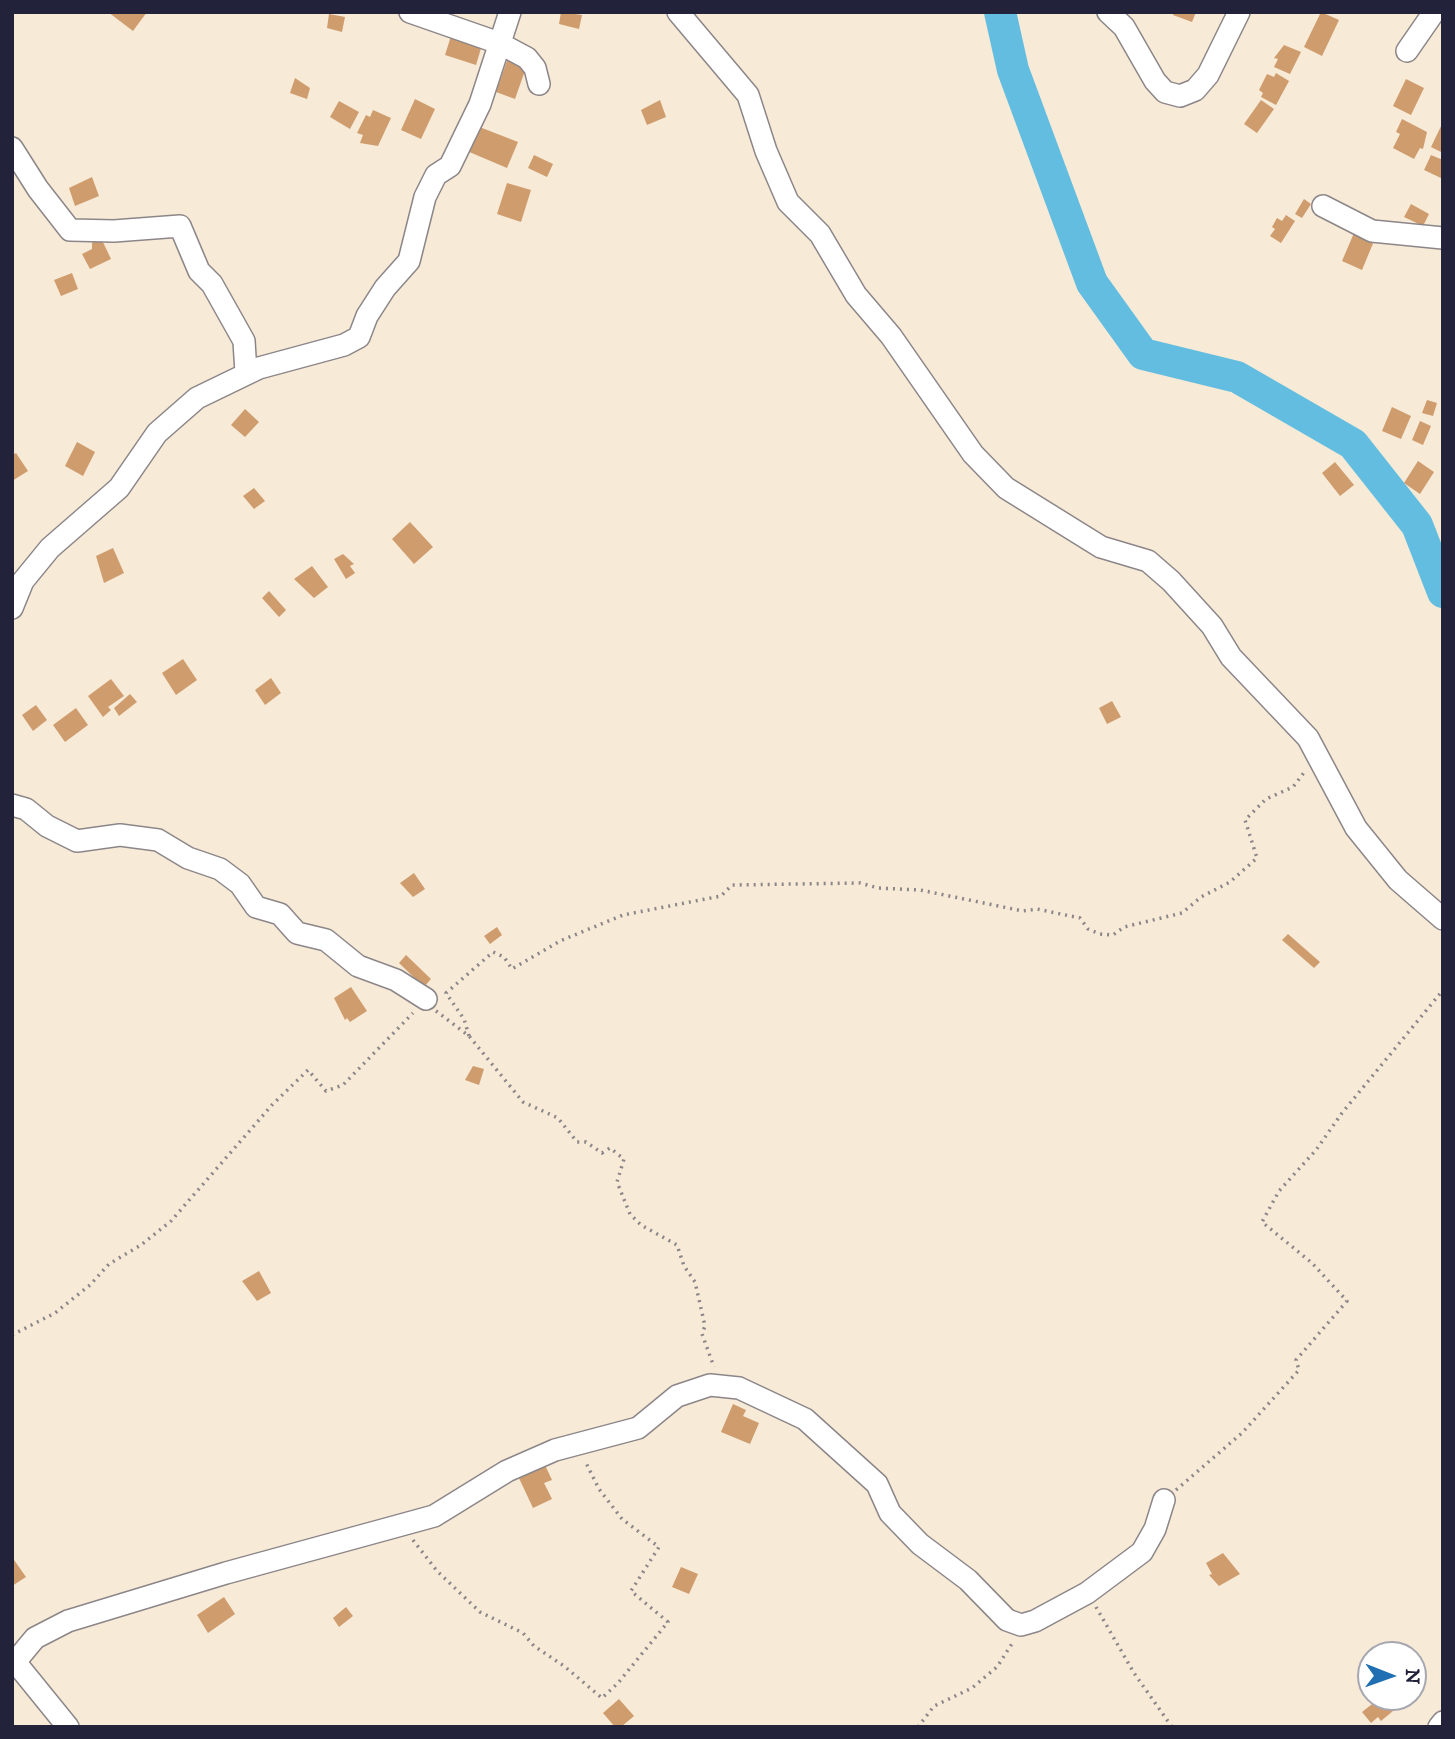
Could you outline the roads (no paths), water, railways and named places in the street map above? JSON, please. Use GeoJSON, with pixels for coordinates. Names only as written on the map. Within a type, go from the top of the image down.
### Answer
{"type":"FeatureCollection","features":[{"type":"Feature","properties":{"kind":"street"},"geometry":{"type":"LineString","coordinates":[[410,12],[499,43],[527,58],[535,68],[539,84]]}},
{"type":"Feature","properties":{"kind":"street"},"geometry":{"type":"LineString","coordinates":[[12,608],[23,581],[44,556],[118,488],[157,433],[198,398],[223,388],[246,373],[321,349],[344,345],[359,337],[367,316],[385,288],[409,261],[425,197],[436,174],[450,166],[480,104],[510,12]]}},
{"type":"Feature","properties":{"kind":"street"},"geometry":{"type":"LineString","coordinates":[[678,12],[748,95],[766,151],[788,202],[820,234],[856,295],[891,336],[973,454],[1006,488],[1101,547],[1148,561],[1212,626],[1231,657],[1277,709],[1297,725],[1356,828],[1398,880],[1443,919]]}},
{"type":"Feature","properties":{"kind":"street"},"geometry":{"type":"LineString","coordinates":[[1108,12],[1124,27],[1154,82],[1165,92],[1180,96],[1195,90],[1208,75],[1239,12]]}},
{"type":"Feature","properties":{"kind":"street"},"geometry":{"type":"LineString","coordinates":[[1407,51],[1434,12]]}},
{"type":"Feature","properties":{"kind":"street"},"geometry":{"type":"LineString","coordinates":[[12,148],[38,189],[70,230],[114,231],[180,226],[199,271],[212,284],[244,341],[246,373]]}},
{"type":"Feature","properties":{"kind":"street"},"geometry":{"type":"LineString","coordinates":[[1323,206],[1372,231],[1443,238]]}},
{"type":"Feature","properties":{"kind":"street"},"geometry":{"type":"LineString","coordinates":[[12,805],[26,809],[47,826],[77,841],[120,835],[158,840],[188,858],[220,869],[240,884],[256,906],[280,915],[297,933],[326,940],[358,966],[396,980],[426,999]]}},
{"type":"Feature","properties":{"kind":"street"},"geometry":{"type":"LineString","coordinates":[[68,1727],[14,1660],[35,1638],[68,1622],[226,1573],[434,1516],[507,1471],[555,1450],[638,1427],[677,1396],[720,1385],[739,1388],[805,1419],[877,1485],[890,1513],[920,1544],[968,1580],[1007,1620],[1021,1625],[1035,1621],[1087,1593],[1142,1552],[1155,1528],[1164,1500]]}},
{"type":"Feature","properties":{"kind":"street"},"geometry":{"type":"LineString","coordinates":[[1439,1727],[1443,1722]]}},
{"type":"Feature","properties":{"kind":"waterway"},"geometry":{"type":"LineString","coordinates":[[1000,12],[1013,70],[1092,283],[1143,354],[1237,377],[1353,444],[1417,525],[1443,592]]}}]}
